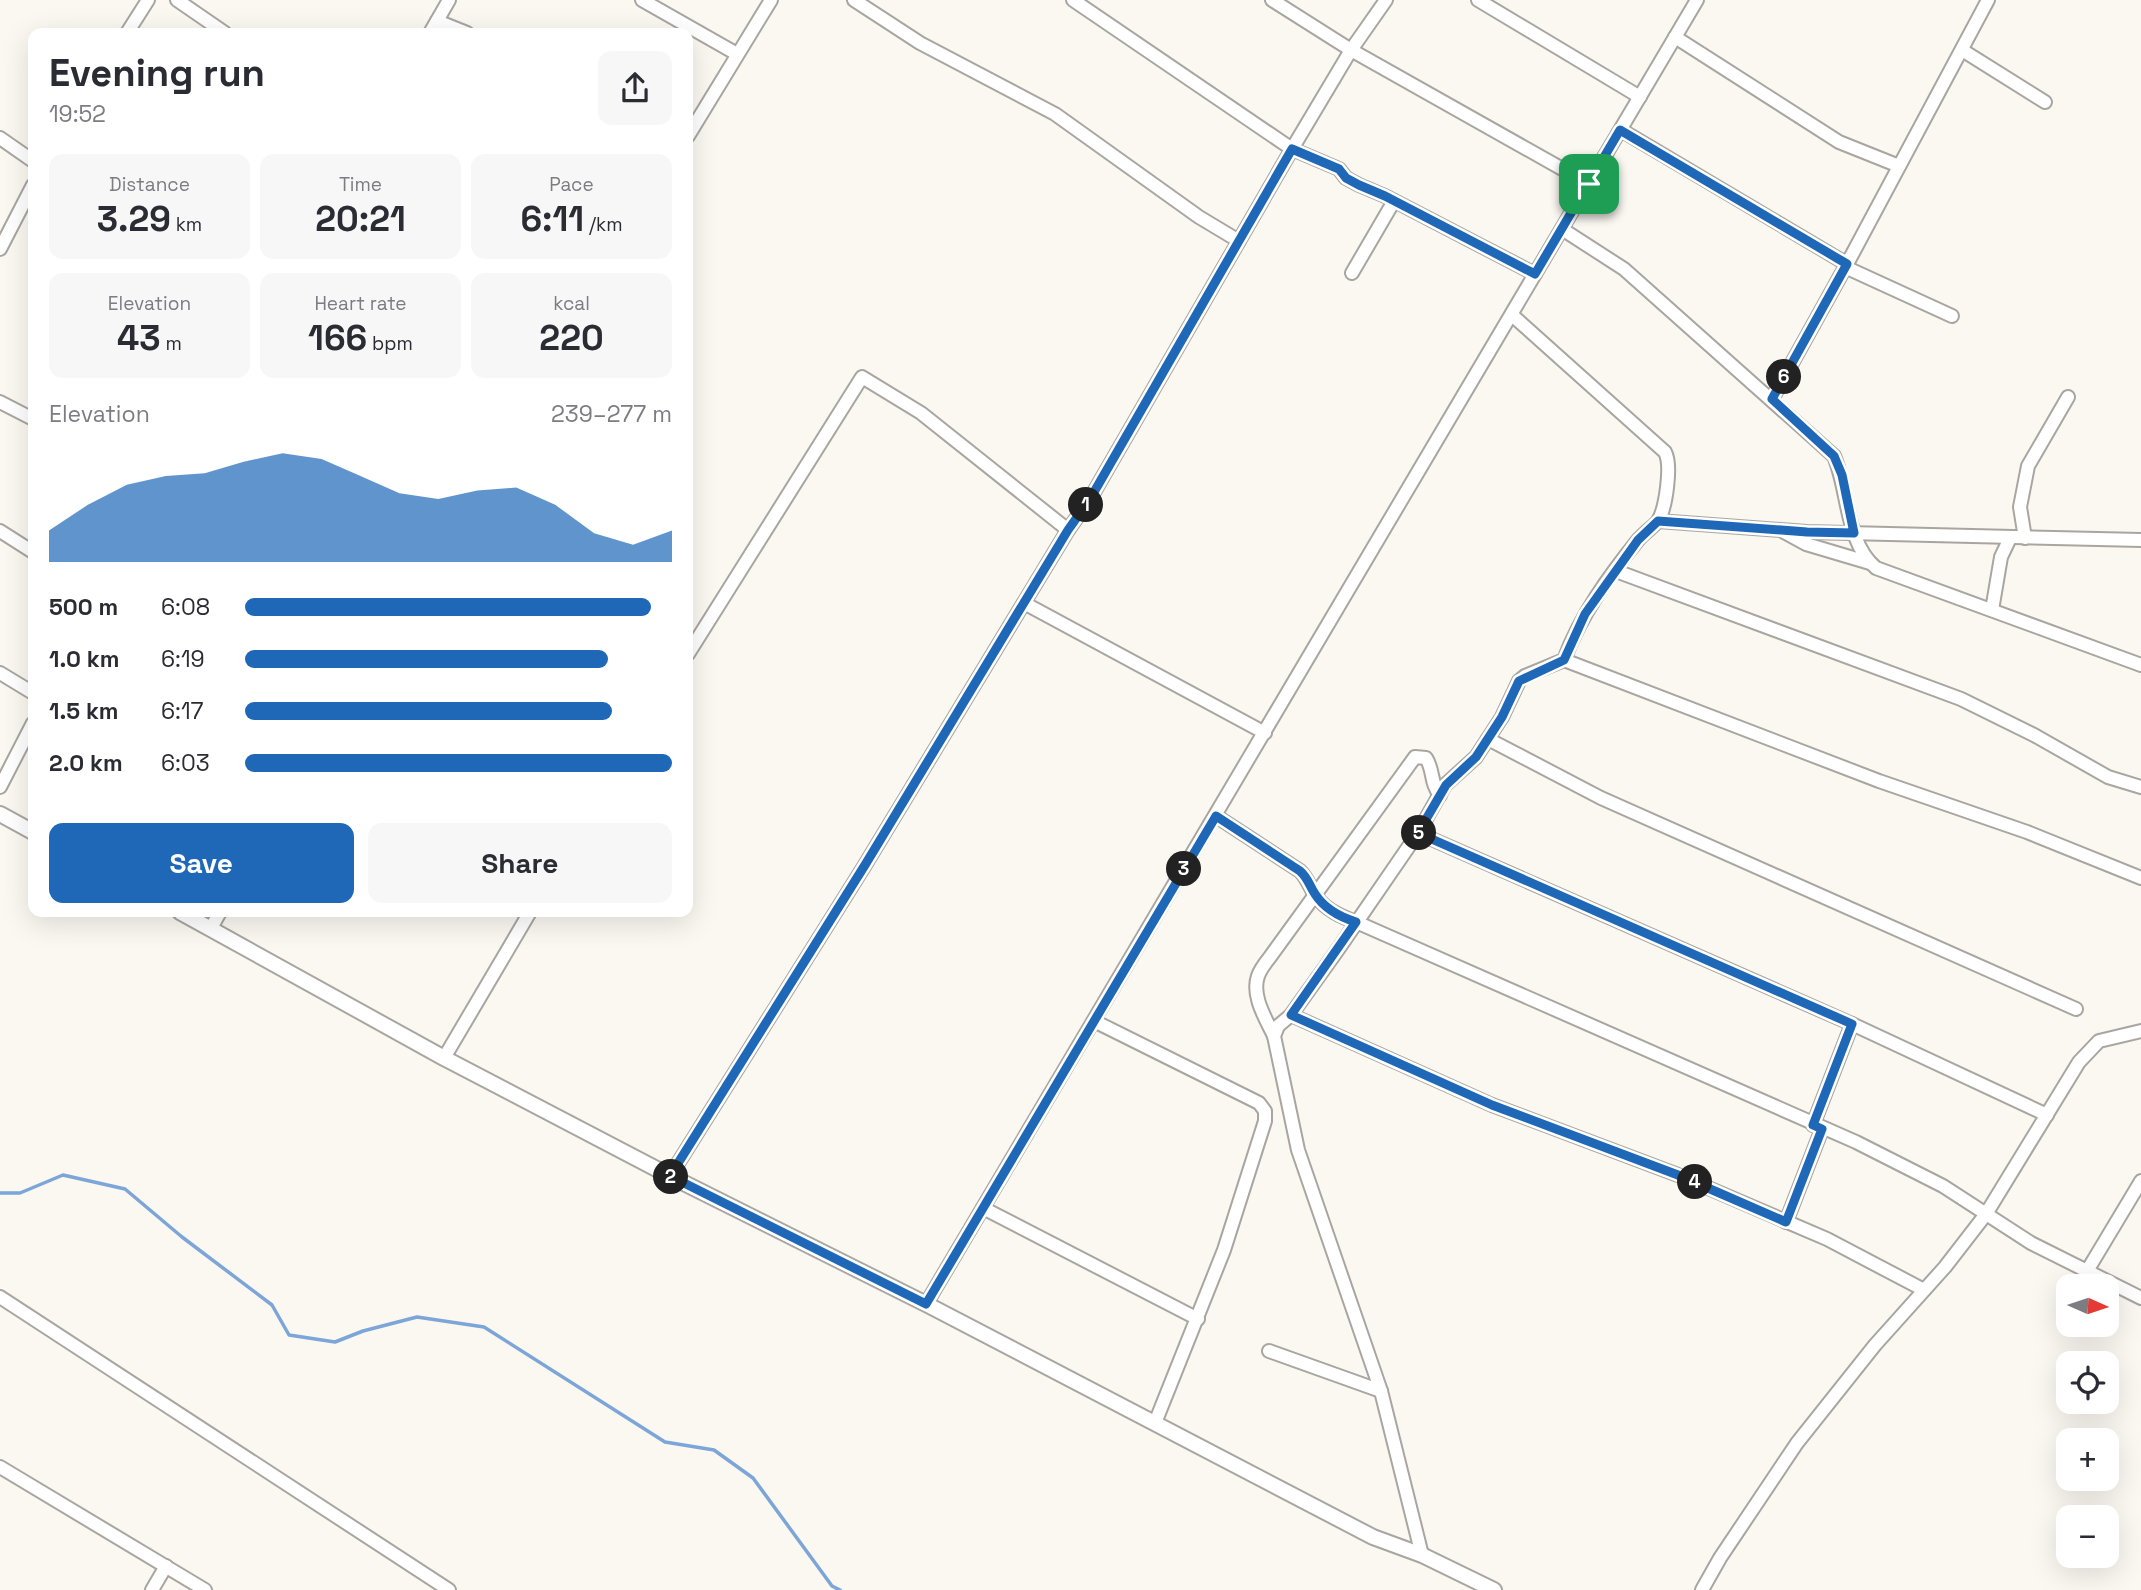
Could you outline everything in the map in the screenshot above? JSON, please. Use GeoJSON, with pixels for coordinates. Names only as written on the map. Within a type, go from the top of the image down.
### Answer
{"type":"FeatureCollection","features":[{"type":"Feature","properties":{"kind":"street"},"geometry":{"type":"LineString","coordinates":[[130,28],[148,0]]}},
{"type":"Feature","properties":{"kind":"street"},"geometry":{"type":"LineString","coordinates":[[177,0],[218,28]]}},
{"type":"Feature","properties":{"kind":"street"},"geometry":{"type":"LineString","coordinates":[[433,28],[449,0]]}},
{"type":"Feature","properties":{"kind":"street"},"geometry":{"type":"LineString","coordinates":[[642,0],[691,28]]}},
{"type":"Feature","properties":{"kind":"street"},"geometry":{"type":"LineString","coordinates":[[693,128],[771,0]]}},
{"type":"Feature","properties":{"kind":"street"},"geometry":{"type":"LineString","coordinates":[[854,0],[920,43],[1055,114],[1199,217],[1239,241]]}},
{"type":"Feature","properties":{"kind":"street"},"geometry":{"type":"LineString","coordinates":[[1272,0],[1351,51],[1589,184]]}},
{"type":"Feature","properties":{"kind":"street"},"geometry":{"type":"LineString","coordinates":[[670,1176],[865,865],[1068,530],[1090,499],[1292,149],[1351,51],[1386,0]]}},
{"type":"Feature","properties":{"kind":"street"},"geometry":{"type":"LineString","coordinates":[[1478,0],[1640,97]]}},
{"type":"Feature","properties":{"kind":"street"},"geometry":{"type":"LineString","coordinates":[[1772,399],[1989,0]]}},
{"type":"Feature","properties":{"kind":"street"},"geometry":{"type":"LineString","coordinates":[[1079,1],[1292,149],[1339,169],[1346,178],[1535,274]]}},
{"type":"Feature","properties":{"kind":"street"},"geometry":{"type":"LineString","coordinates":[[926,1304],[1589,184],[1675,37],[1691,2]]}},
{"type":"Feature","properties":{"kind":"street"},"geometry":{"type":"LineString","coordinates":[[437,21],[454,28]]}},
{"type":"Feature","properties":{"kind":"street"},"geometry":{"type":"LineString","coordinates":[[693,29],[737,54]]}},
{"type":"Feature","properties":{"kind":"street"},"geometry":{"type":"LineString","coordinates":[[1675,37],[1839,142],[1899,166]]}},
{"type":"Feature","properties":{"kind":"street"},"geometry":{"type":"LineString","coordinates":[[1962,50],[2046,103]]}},
{"type":"Feature","properties":{"kind":"street"},"geometry":{"type":"LineString","coordinates":[[1620,130],[1846,265],[1952,316]]}},
{"type":"Feature","properties":{"kind":"street"},"geometry":{"type":"LineString","coordinates":[[0,138],[28,158]]}},
{"type":"Feature","properties":{"kind":"street"},"geometry":{"type":"LineString","coordinates":[[0,248],[28,195]]}},
{"type":"Feature","properties":{"kind":"street"},"geometry":{"type":"LineString","coordinates":[[1352,273],[1394,201]]}},
{"type":"Feature","properties":{"kind":"street"},"geometry":{"type":"LineString","coordinates":[[1562,229],[1624,270],[1834,456],[1842,475],[1854,533],[1870,563],[1876,568],[2141,665]]}},
{"type":"Feature","properties":{"kind":"street"},"geometry":{"type":"LineString","coordinates":[[1274,1036],[1418,833],[1446,785],[1476,757],[1502,717],[1519,681],[1564,660],[1585,614],[1638,540],[1658,521],[1668,485],[1670,460],[1665,452],[1512,315]]}},
{"type":"Feature","properties":{"kind":"street"},"geometry":{"type":"LineString","coordinates":[[693,646],[862,377],[921,413],[1068,530]]}},
{"type":"Feature","properties":{"kind":"street"},"geometry":{"type":"LineString","coordinates":[[2025,538],[2020,507],[2028,466],[2068,397]]}},
{"type":"Feature","properties":{"kind":"street"},"geometry":{"type":"LineString","coordinates":[[0,402],[28,416]]}},
{"type":"Feature","properties":{"kind":"street"},"geometry":{"type":"LineString","coordinates":[[1658,521],[1854,533],[2141,540]]}},
{"type":"Feature","properties":{"kind":"street"},"geometry":{"type":"LineString","coordinates":[[1781,530],[1798,541],[1870,563]]}},
{"type":"Feature","properties":{"kind":"street"},"geometry":{"type":"LineString","coordinates":[[0,531],[28,549]]}},
{"type":"Feature","properties":{"kind":"street"},"geometry":{"type":"LineString","coordinates":[[1992,610],[2001,557],[2010,538]]}},
{"type":"Feature","properties":{"kind":"street"},"geometry":{"type":"LineString","coordinates":[[1616,571],[1961,699],[2034,735],[2108,777],[2141,787]]}},
{"type":"Feature","properties":{"kind":"street"},"geometry":{"type":"LineString","coordinates":[[1024,603],[1265,733]]}},
{"type":"Feature","properties":{"kind":"street"},"geometry":{"type":"LineString","coordinates":[[1564,660],[1879,781],[2026,832],[2141,878]]}},
{"type":"Feature","properties":{"kind":"street"},"geometry":{"type":"LineString","coordinates":[[0,673],[28,691]]}},
{"type":"Feature","properties":{"kind":"street"},"geometry":{"type":"LineString","coordinates":[[0,787],[28,733]]}},
{"type":"Feature","properties":{"kind":"street"},"geometry":{"type":"LineString","coordinates":[[1488,739],[1601,798],[2076,1009]]}},
{"type":"Feature","properties":{"kind":"street"},"geometry":{"type":"LineString","coordinates":[[1422,1555],[1381,1391],[1298,1150],[1274,1036],[1256,991],[1258,975],[1314,893],[1374,816],[1415,757],[1426,758],[1430,764],[1432,783],[1440,795]]}},
{"type":"Feature","properties":{"kind":"street"},"geometry":{"type":"LineString","coordinates":[[0,814],[28,829]]}},
{"type":"Feature","properties":{"kind":"street"},"geometry":{"type":"LineString","coordinates":[[1216,816],[1300,871],[1323,904],[1342,917],[1856,1142],[1943,1186],[2031,1243],[2141,1298]]}},
{"type":"Feature","properties":{"kind":"street"},"geometry":{"type":"LineString","coordinates":[[1418,833],[1852,1024],[2047,1115]]}},
{"type":"Feature","properties":{"kind":"street"},"geometry":{"type":"LineString","coordinates":[[190,917],[444,1058],[670,1176],[926,1304],[1374,1537],[1422,1555],[1494,1590]]}},
{"type":"Feature","properties":{"kind":"street"},"geometry":{"type":"LineString","coordinates":[[211,928],[217,917]]}},
{"type":"Feature","properties":{"kind":"street"},"geometry":{"type":"LineString","coordinates":[[444,1058],[527,917]]}},
{"type":"Feature","properties":{"kind":"street"},"geometry":{"type":"LineString","coordinates":[[1291,1015],[1492,1105],[1678,1175],[1827,1239],[1924,1290]]}},
{"type":"Feature","properties":{"kind":"street"},"geometry":{"type":"LineString","coordinates":[[1094,1021],[1259,1103],[1265,1111],[1265,1121],[1224,1250],[1155,1423]]}},
{"type":"Feature","properties":{"kind":"street"},"geometry":{"type":"LineString","coordinates":[[1786,1222],[1852,1024]]}},
{"type":"Feature","properties":{"kind":"street"},"geometry":{"type":"LineString","coordinates":[[1702,1590],[1720,1558],[1797,1443],[1874,1345],[1924,1290],[1986,1214],[2079,1062],[2099,1041],[2141,1031]]}},
{"type":"Feature","properties":{"kind":"street"},"geometry":{"type":"LineString","coordinates":[[2087,1271],[2141,1181]]}},
{"type":"Feature","properties":{"kind":"street"},"geometry":{"type":"LineString","coordinates":[[983,1208],[1198,1319]]}},
{"type":"Feature","properties":{"kind":"street"},"geometry":{"type":"LineString","coordinates":[[0,1297],[449,1590]]}},
{"type":"Feature","properties":{"kind":"street"},"geometry":{"type":"LineString","coordinates":[[1269,1351],[1381,1391]]}},
{"type":"Feature","properties":{"kind":"street"},"geometry":{"type":"LineString","coordinates":[[0,1466],[205,1590]]}},
{"type":"Feature","properties":{"kind":"street"},"geometry":{"type":"LineString","coordinates":[[152,1590],[166,1566]]}},
{"type":"Feature","properties":{"kind":"waterway"},"geometry":{"type":"LineString","coordinates":[[0,1193],[20,1193],[63,1175],[125,1189],[182,1237],[272,1305],[289,1335],[335,1342],[363,1331],[417,1317],[484,1327],[665,1442],[714,1450],[753,1478],[832,1586],[840,1590]]}},
{"type":"Feature","properties":{"kind":"route"},"geometry":{"type":"LineString","coordinates":[[1620,130],[1847,264],[1772,399],[1834,456],[1842,475],[1854,533],[1658,521],[1649,527],[1585,614],[1564,660],[1519,681],[1502,717],[1476,757],[1446,785],[1418,833],[1852,1024],[1813,1125],[1822,1129],[1786,1222],[1678,1175],[1492,1105],[1291,1015],[1356,922],[1342,917],[1323,904],[1300,871],[1216,816],[926,1304],[670,1176],[865,865],[1068,530],[1090,499],[1292,149],[1339,169],[1346,178],[1359,185],[1535,274],[1589,184],[1620,130]]}}]}
